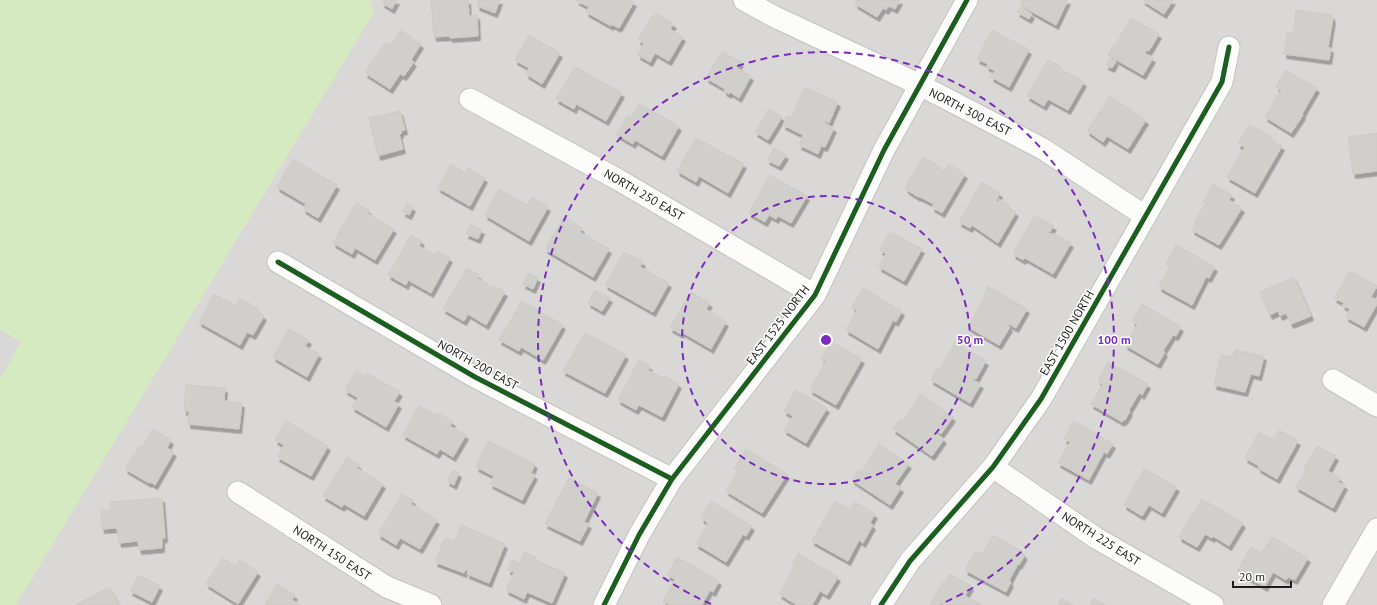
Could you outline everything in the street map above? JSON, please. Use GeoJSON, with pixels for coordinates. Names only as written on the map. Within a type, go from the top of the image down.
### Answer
{"type":"FeatureCollection","features":[{"type":"Feature","properties":{"kind":"street","name":"NORTH 300 EAST"},"geometry":{"type":"LineString","coordinates":[[744,0],[773,16],[920,85],[1043,149],[1145,216]]}},
{"type":"Feature","properties":{"kind":"street","name":"EAST 1525 NORTH"},"geometry":{"type":"LineString","coordinates":[[604,605],[639,535],[672,479],[815,295],[884,150],[967,0]]}},
{"type":"Feature","properties":{"kind":"street","name":"EAST 1500 NORTH"},"geometry":{"type":"LineString","coordinates":[[881,605],[910,561],[993,466],[1041,399],[1222,82],[1229,47]]}},
{"type":"Feature","properties":{"kind":"street","name":"NORTH 250 EAST"},"geometry":{"type":"LineString","coordinates":[[470,99],[616,179],[815,295]]}},
{"type":"Feature","properties":{"kind":"street","name":"NORTH 200 EAST"},"geometry":{"type":"LineString","coordinates":[[278,262],[475,377],[672,479]]}},
{"type":"Feature","properties":{"kind":"street"},"geometry":{"type":"LineString","coordinates":[[1333,380],[1377,406]]}},
{"type":"Feature","properties":{"kind":"street","name":"NORTH 225 EAST"},"geometry":{"type":"LineString","coordinates":[[993,466],[1096,538],[1213,605]]}},
{"type":"Feature","properties":{"kind":"street","name":"NORTH 150 EAST"},"geometry":{"type":"LineString","coordinates":[[238,492],[387,587],[431,605]]}},
{"type":"Feature","properties":{"kind":"street"},"geometry":{"type":"LineString","coordinates":[[1332,605],[1377,529]]}},
{"type":"Feature","properties":{"kind":"shaded area"},"geometry":{"type":"Polygon","coordinates":[[[0,0],[1377,0],[1377,605],[0,605],[0,0]]]}},
{"type":"Feature","properties":{"kind":"green space"},"geometry":{"type":"Polygon","coordinates":[[[0,0],[370,0],[374,12],[16,605],[0,605],[0,379],[21,342],[0,330],[0,0]]]}},
{"type":"Feature","properties":{"kind":"building"},"geometry":{"type":"Polygon","coordinates":[[[384,0],[397,0],[392,9],[382,3],[384,0]]]}},
{"type":"Feature","properties":{"kind":"building"},"geometry":{"type":"Polygon","coordinates":[[[431,0],[468,0],[469,16],[477,15],[478,36],[450,38],[450,36],[434,37],[431,0]]]}},
{"type":"Feature","properties":{"kind":"building"},"geometry":{"type":"Polygon","coordinates":[[[479,0],[500,0],[495,13],[477,6],[479,0]]]}},
{"type":"Feature","properties":{"kind":"building"},"geometry":{"type":"Polygon","coordinates":[[[576,0],[630,0],[634,2],[619,28],[611,24],[611,26],[586,12],[589,7],[576,0]]]}},
{"type":"Feature","properties":{"kind":"building"},"geometry":{"type":"Polygon","coordinates":[[[857,0],[900,0],[895,9],[889,6],[886,10],[883,8],[877,17],[855,4],[857,0]]]}},
{"type":"Feature","properties":{"kind":"building"},"geometry":{"type":"Polygon","coordinates":[[[1023,0],[1068,0],[1056,25],[1020,5],[1023,0]]]}},
{"type":"Feature","properties":{"kind":"building"},"geometry":{"type":"Polygon","coordinates":[[[1142,0],[1173,0],[1164,14],[1142,0]]]}},
{"type":"Feature","properties":{"kind":"building"},"geometry":{"type":"Polygon","coordinates":[[[1021,7],[1032,14],[1029,19],[1017,12],[1021,7]]]}},
{"type":"Feature","properties":{"kind":"building"},"geometry":{"type":"Polygon","coordinates":[[[1296,10],[1332,15],[1333,18],[1328,48],[1331,48],[1329,60],[1284,54],[1287,33],[1293,34],[1296,10]]]}},
{"type":"Feature","properties":{"kind":"building"},"geometry":{"type":"Polygon","coordinates":[[[656,13],[674,24],[670,29],[683,37],[669,61],[655,53],[650,62],[638,55],[644,43],[638,40],[652,16],[654,17],[656,13]]]}},
{"type":"Feature","properties":{"kind":"building"},"geometry":{"type":"Polygon","coordinates":[[[1131,18],[1159,34],[1149,51],[1147,50],[1145,53],[1153,58],[1143,75],[1108,55],[1131,18]]]}},
{"type":"Feature","properties":{"kind":"building"},"geometry":{"type":"Polygon","coordinates":[[[400,30],[421,44],[411,60],[414,62],[404,76],[400,74],[390,89],[365,73],[386,42],[391,45],[400,30]]]}},
{"type":"Feature","properties":{"kind":"building"},"geometry":{"type":"Polygon","coordinates":[[[992,30],[1029,50],[1009,87],[991,77],[995,71],[986,66],[988,64],[977,59],[992,30]]]}},
{"type":"Feature","properties":{"kind":"building"},"geometry":{"type":"Polygon","coordinates":[[[529,35],[560,53],[542,84],[526,74],[529,68],[515,60],[529,35]]]}},
{"type":"Feature","properties":{"kind":"building"},"geometry":{"type":"Polygon","coordinates":[[[723,52],[741,62],[737,68],[751,76],[739,98],[730,92],[729,94],[724,91],[725,89],[706,78],[723,52]]]}},
{"type":"Feature","properties":{"kind":"building"},"geometry":{"type":"Polygon","coordinates":[[[1110,58],[1116,61],[1112,68],[1106,65],[1110,58]]]}},
{"type":"Feature","properties":{"kind":"building"},"geometry":{"type":"Polygon","coordinates":[[[1048,60],[1084,82],[1068,110],[1048,99],[1044,106],[1027,96],[1048,60]]]}},
{"type":"Feature","properties":{"kind":"building"},"geometry":{"type":"Polygon","coordinates":[[[575,67],[622,93],[606,121],[576,104],[574,109],[556,99],[575,67]]]}},
{"type":"Feature","properties":{"kind":"building"},"geometry":{"type":"Polygon","coordinates":[[[1286,70],[1317,88],[1302,114],[1303,115],[1291,133],[1265,117],[1281,90],[1276,87],[1286,70]]]}},
{"type":"Feature","properties":{"kind":"building"},"geometry":{"type":"Polygon","coordinates":[[[806,88],[838,102],[829,123],[826,121],[825,123],[834,128],[825,147],[821,146],[818,154],[799,145],[803,135],[783,125],[787,116],[791,118],[804,89],[805,90],[806,88]]]}},
{"type":"Feature","properties":{"kind":"building"},"geometry":{"type":"Polygon","coordinates":[[[1110,96],[1146,120],[1128,149],[1107,136],[1103,142],[1087,131],[1110,96]]]}},
{"type":"Feature","properties":{"kind":"building"},"geometry":{"type":"Polygon","coordinates":[[[639,104],[679,126],[662,156],[635,140],[633,144],[616,134],[628,115],[632,117],[639,104]]]}},
{"type":"Feature","properties":{"kind":"building"},"geometry":{"type":"Polygon","coordinates":[[[769,109],[782,117],[768,140],[755,132],[769,109]]]}},
{"type":"Feature","properties":{"kind":"building"},"geometry":{"type":"Polygon","coordinates":[[[400,111],[405,130],[401,131],[401,134],[399,134],[403,149],[378,156],[369,118],[400,111]]]}},
{"type":"Feature","properties":{"kind":"building"},"geometry":{"type":"Polygon","coordinates":[[[1250,125],[1270,136],[1269,138],[1282,146],[1255,193],[1227,177],[1245,147],[1238,144],[1250,125]]]}},
{"type":"Feature","properties":{"kind":"building"},"geometry":{"type":"Polygon","coordinates":[[[1377,133],[1377,171],[1353,174],[1348,137],[1377,133]]]}},
{"type":"Feature","properties":{"kind":"building"},"geometry":{"type":"Polygon","coordinates":[[[696,138],[744,164],[728,193],[699,176],[696,182],[677,171],[696,138]]]}},
{"type":"Feature","properties":{"kind":"building"},"geometry":{"type":"Polygon","coordinates":[[[774,148],[786,155],[779,166],[767,160],[774,148]]]}},
{"type":"Feature","properties":{"kind":"building"},"geometry":{"type":"Polygon","coordinates":[[[923,157],[941,168],[940,170],[943,172],[948,164],[965,174],[942,213],[932,207],[934,204],[918,197],[905,188],[923,157]]]}},
{"type":"Feature","properties":{"kind":"building"},"geometry":{"type":"Polygon","coordinates":[[[293,159],[337,185],[318,218],[303,209],[306,204],[277,187],[293,159]]]}},
{"type":"Feature","properties":{"kind":"building"},"geometry":{"type":"Polygon","coordinates":[[[451,164],[466,173],[468,168],[485,178],[470,206],[438,188],[451,164]]]}},
{"type":"Feature","properties":{"kind":"building"},"geometry":{"type":"Polygon","coordinates":[[[770,175],[807,196],[791,223],[778,216],[776,219],[769,215],[765,222],[749,213],[770,175]]]}},
{"type":"Feature","properties":{"kind":"building"},"geometry":{"type":"Polygon","coordinates":[[[982,182],[1000,193],[996,201],[998,202],[999,199],[1009,205],[1008,207],[1016,212],[998,243],[972,225],[970,228],[959,222],[982,182]]]}},
{"type":"Feature","properties":{"kind":"building"},"geometry":{"type":"Polygon","coordinates":[[[1213,184],[1232,195],[1229,200],[1242,208],[1219,245],[1192,230],[1196,223],[1194,222],[1206,204],[1203,202],[1213,184]]]}},
{"type":"Feature","properties":{"kind":"building"},"geometry":{"type":"Polygon","coordinates":[[[499,189],[527,205],[532,197],[548,207],[529,241],[485,215],[499,189]]]}},
{"type":"Feature","properties":{"kind":"building"},"geometry":{"type":"Polygon","coordinates":[[[356,203],[369,210],[367,213],[394,229],[375,260],[355,248],[352,254],[333,243],[356,203]]]}},
{"type":"Feature","properties":{"kind":"building"},"geometry":{"type":"Polygon","coordinates":[[[407,204],[413,207],[409,215],[403,212],[407,204]]]}},
{"type":"Feature","properties":{"kind":"building"},"geometry":{"type":"Polygon","coordinates":[[[1035,215],[1054,226],[1049,233],[1052,235],[1052,233],[1071,243],[1053,274],[1025,258],[1023,260],[1013,254],[1035,215]]]}},
{"type":"Feature","properties":{"kind":"building"},"geometry":{"type":"Polygon","coordinates":[[[564,217],[582,228],[580,232],[609,249],[593,277],[545,249],[564,217]]]}},
{"type":"Feature","properties":{"kind":"building"},"geometry":{"type":"Polygon","coordinates":[[[471,225],[482,230],[478,239],[466,234],[471,225]]]}},
{"type":"Feature","properties":{"kind":"building"},"geometry":{"type":"Polygon","coordinates":[[[890,232],[922,249],[904,281],[879,267],[886,254],[880,250],[890,232]]]}},
{"type":"Feature","properties":{"kind":"building"},"geometry":{"type":"Polygon","coordinates":[[[411,235],[422,241],[419,246],[435,255],[437,251],[450,258],[431,293],[408,280],[406,285],[388,275],[411,235]]]}},
{"type":"Feature","properties":{"kind":"building"},"geometry":{"type":"Polygon","coordinates":[[[1176,245],[1215,267],[1209,278],[1206,277],[1192,305],[1159,287],[1170,266],[1166,264],[1176,245]]]}},
{"type":"Feature","properties":{"kind":"building"},"geometry":{"type":"Polygon","coordinates":[[[624,252],[643,262],[640,267],[669,283],[653,312],[605,285],[624,252]]]}},
{"type":"Feature","properties":{"kind":"building"},"geometry":{"type":"Polygon","coordinates":[[[467,268],[479,275],[477,278],[493,288],[494,286],[505,292],[486,325],[468,314],[464,321],[443,309],[467,268]]]}},
{"type":"Feature","properties":{"kind":"building"},"geometry":{"type":"Polygon","coordinates":[[[1350,271],[1377,286],[1371,297],[1377,300],[1377,304],[1364,327],[1346,317],[1350,309],[1342,305],[1344,303],[1334,298],[1350,271]]]}},
{"type":"Feature","properties":{"kind":"building"},"geometry":{"type":"Polygon","coordinates":[[[529,273],[538,278],[533,289],[523,284],[529,273]]]}},
{"type":"Feature","properties":{"kind":"building"},"geometry":{"type":"Polygon","coordinates":[[[1294,277],[1311,316],[1291,324],[1286,313],[1280,316],[1278,311],[1270,315],[1260,292],[1294,277]]]}},
{"type":"Feature","properties":{"kind":"building"},"geometry":{"type":"Polygon","coordinates":[[[988,286],[1027,309],[1016,328],[1009,324],[1008,325],[1010,327],[999,345],[968,327],[984,298],[983,297],[988,286]]]}},
{"type":"Feature","properties":{"kind":"building"},"geometry":{"type":"Polygon","coordinates":[[[863,288],[902,311],[896,322],[893,320],[878,349],[846,330],[857,310],[852,307],[863,288]]]}},
{"type":"Feature","properties":{"kind":"building"},"geometry":{"type":"Polygon","coordinates":[[[595,290],[610,298],[602,311],[588,303],[595,290]]]}},
{"type":"Feature","properties":{"kind":"building"},"geometry":{"type":"Polygon","coordinates":[[[691,292],[710,303],[706,309],[726,322],[711,349],[682,332],[681,334],[670,328],[691,292]]]}},
{"type":"Feature","properties":{"kind":"building"},"geometry":{"type":"Polygon","coordinates":[[[214,294],[236,306],[240,299],[258,309],[257,311],[264,316],[253,335],[247,332],[240,345],[199,322],[214,294]]]}},
{"type":"Feature","properties":{"kind":"building"},"geometry":{"type":"Polygon","coordinates":[[[522,301],[563,325],[543,360],[521,347],[519,351],[499,340],[522,301]]]}},
{"type":"Feature","properties":{"kind":"building"},"geometry":{"type":"Polygon","coordinates":[[[1142,304],[1181,327],[1176,336],[1173,335],[1163,351],[1165,352],[1158,364],[1125,345],[1137,325],[1132,321],[1142,304]]]}},
{"type":"Feature","properties":{"kind":"building"},"geometry":{"type":"Polygon","coordinates":[[[289,329],[309,340],[305,346],[319,354],[307,377],[273,357],[289,329]]]}},
{"type":"Feature","properties":{"kind":"building"},"geometry":{"type":"Polygon","coordinates":[[[585,333],[626,355],[605,393],[563,371],[585,333]]]}},
{"type":"Feature","properties":{"kind":"building"},"geometry":{"type":"Polygon","coordinates":[[[831,342],[862,359],[836,405],[810,390],[826,361],[821,359],[831,342]]]}},
{"type":"Feature","properties":{"kind":"building"},"geometry":{"type":"Polygon","coordinates":[[[955,342],[986,361],[976,379],[974,378],[973,380],[981,384],[970,403],[931,380],[937,369],[940,370],[955,342]]]}},
{"type":"Feature","properties":{"kind":"building"},"geometry":{"type":"Polygon","coordinates":[[[1235,350],[1264,356],[1259,376],[1251,374],[1245,392],[1214,385],[1221,355],[1233,357],[1235,350]]]}},
{"type":"Feature","properties":{"kind":"building"},"geometry":{"type":"Polygon","coordinates":[[[639,360],[650,366],[648,370],[663,378],[665,376],[679,384],[662,417],[639,405],[636,410],[618,400],[639,360]]]}},
{"type":"Feature","properties":{"kind":"building"},"geometry":{"type":"Polygon","coordinates":[[[1108,362],[1148,384],[1142,395],[1139,393],[1125,420],[1122,422],[1091,404],[1103,384],[1098,381],[1108,362]]]}},
{"type":"Feature","properties":{"kind":"building"},"geometry":{"type":"Polygon","coordinates":[[[356,371],[365,376],[367,373],[400,392],[394,401],[399,404],[386,427],[352,407],[358,398],[345,390],[356,371]]]}},
{"type":"Feature","properties":{"kind":"building"},"geometry":{"type":"Polygon","coordinates":[[[186,385],[225,388],[224,401],[242,403],[239,429],[188,424],[189,411],[184,411],[186,385]]]}},
{"type":"Feature","properties":{"kind":"building"},"geometry":{"type":"Polygon","coordinates":[[[796,390],[827,408],[806,443],[784,430],[793,416],[784,411],[796,390]]]}},
{"type":"Feature","properties":{"kind":"building"},"geometry":{"type":"Polygon","coordinates":[[[921,394],[953,417],[941,434],[938,432],[937,434],[944,439],[932,456],[893,429],[900,419],[903,421],[921,394]]]}},
{"type":"Feature","properties":{"kind":"building"},"geometry":{"type":"Polygon","coordinates":[[[419,406],[436,415],[438,413],[453,422],[450,426],[466,435],[453,457],[440,449],[437,454],[403,435],[419,406]]]}},
{"type":"Feature","properties":{"kind":"building"},"geometry":{"type":"Polygon","coordinates":[[[286,421],[328,446],[311,476],[277,457],[284,445],[275,440],[286,421]]]}},
{"type":"Feature","properties":{"kind":"building"},"geometry":{"type":"Polygon","coordinates":[[[1074,421],[1113,444],[1107,454],[1104,452],[1089,480],[1058,463],[1070,442],[1064,439],[1074,421]]]}},
{"type":"Feature","properties":{"kind":"building"},"geometry":{"type":"Polygon","coordinates":[[[153,429],[171,440],[167,448],[174,452],[155,485],[125,469],[133,455],[134,456],[140,446],[142,447],[153,429]]]}},
{"type":"Feature","properties":{"kind":"building"},"geometry":{"type":"Polygon","coordinates":[[[1279,430],[1298,441],[1277,479],[1258,468],[1259,466],[1245,458],[1259,432],[1274,440],[1279,430]]]}},
{"type":"Feature","properties":{"kind":"building"},"geometry":{"type":"Polygon","coordinates":[[[488,441],[535,464],[531,473],[535,475],[522,500],[490,484],[494,476],[476,467],[488,441]]]}},
{"type":"Feature","properties":{"kind":"building"},"geometry":{"type":"Polygon","coordinates":[[[879,444],[909,464],[895,484],[901,488],[890,505],[852,480],[859,469],[862,471],[879,444]]]}},
{"type":"Feature","properties":{"kind":"building"},"geometry":{"type":"Polygon","coordinates":[[[1317,446],[1336,456],[1328,471],[1340,478],[1338,482],[1345,485],[1333,508],[1296,487],[1317,446]]]}},
{"type":"Feature","properties":{"kind":"building"},"geometry":{"type":"Polygon","coordinates":[[[746,449],[787,474],[762,513],[726,491],[738,471],[734,469],[746,449]]]}},
{"type":"Feature","properties":{"kind":"building"},"geometry":{"type":"Polygon","coordinates":[[[347,457],[359,465],[357,468],[383,484],[364,516],[344,504],[342,507],[323,496],[347,457]]]}},
{"type":"Feature","properties":{"kind":"building"},"geometry":{"type":"Polygon","coordinates":[[[1144,469],[1177,487],[1162,513],[1149,505],[1142,516],[1124,505],[1144,469]]]}},
{"type":"Feature","properties":{"kind":"building"},"geometry":{"type":"Polygon","coordinates":[[[453,470],[459,473],[454,485],[447,481],[453,470]]]}},
{"type":"Feature","properties":{"kind":"building"},"geometry":{"type":"Polygon","coordinates":[[[569,478],[598,493],[584,522],[589,524],[580,541],[545,524],[569,478]]]}},
{"type":"Feature","properties":{"kind":"building"},"geometry":{"type":"Polygon","coordinates":[[[402,494],[413,500],[411,504],[437,520],[420,549],[400,538],[396,545],[378,534],[402,494]]]}},
{"type":"Feature","properties":{"kind":"building"},"geometry":{"type":"Polygon","coordinates":[[[162,498],[165,538],[162,538],[162,548],[139,550],[138,541],[119,543],[117,528],[102,529],[101,510],[111,510],[110,502],[162,498]]]}},
{"type":"Feature","properties":{"kind":"building"},"geometry":{"type":"Polygon","coordinates":[[[1202,499],[1243,523],[1229,546],[1213,536],[1212,538],[1205,534],[1197,547],[1179,537],[1202,499]]]}},
{"type":"Feature","properties":{"kind":"building"},"geometry":{"type":"Polygon","coordinates":[[[711,501],[752,526],[746,536],[743,534],[726,562],[696,544],[708,523],[701,518],[711,501]]]}},
{"type":"Feature","properties":{"kind":"building"},"geometry":{"type":"Polygon","coordinates":[[[835,501],[850,510],[855,502],[875,514],[870,523],[873,525],[863,543],[859,540],[848,561],[812,541],[835,501]]]}},
{"type":"Feature","properties":{"kind":"building"},"geometry":{"type":"Polygon","coordinates":[[[461,525],[505,544],[489,583],[467,574],[468,571],[465,570],[464,573],[435,562],[445,538],[455,541],[461,525]]]}},
{"type":"Feature","properties":{"kind":"building"},"geometry":{"type":"Polygon","coordinates":[[[993,535],[1023,552],[1022,553],[1025,555],[1019,565],[1018,564],[1009,581],[1011,582],[1006,592],[965,570],[976,551],[982,555],[993,535]]]}},
{"type":"Feature","properties":{"kind":"building"},"geometry":{"type":"Polygon","coordinates":[[[1272,537],[1308,558],[1295,580],[1288,577],[1286,580],[1273,572],[1265,587],[1237,571],[1251,547],[1262,553],[1272,537]]]}},
{"type":"Feature","properties":{"kind":"building"},"geometry":{"type":"Polygon","coordinates":[[[524,552],[536,557],[535,560],[565,573],[552,603],[527,592],[524,599],[506,590],[514,572],[508,570],[512,560],[520,563],[524,552]]]}},
{"type":"Feature","properties":{"kind":"building"},"geometry":{"type":"Polygon","coordinates":[[[798,553],[838,577],[827,595],[820,591],[812,605],[797,605],[779,594],[795,566],[792,564],[798,553]]]}},
{"type":"Feature","properties":{"kind":"building"},"geometry":{"type":"Polygon","coordinates":[[[677,557],[719,581],[713,592],[710,590],[702,605],[670,605],[663,601],[675,579],[667,575],[677,557]]]}},
{"type":"Feature","properties":{"kind":"building"},"geometry":{"type":"Polygon","coordinates":[[[223,558],[236,566],[240,560],[258,572],[238,604],[206,584],[223,558]]]}},
{"type":"Feature","properties":{"kind":"building"},"geometry":{"type":"Polygon","coordinates":[[[950,574],[971,586],[965,596],[982,605],[930,605],[943,582],[945,583],[950,574]]]}},
{"type":"Feature","properties":{"kind":"building"},"geometry":{"type":"Polygon","coordinates":[[[139,575],[160,586],[152,602],[130,591],[139,575]]]}},
{"type":"Feature","properties":{"kind":"building"},"geometry":{"type":"Polygon","coordinates":[[[277,584],[295,595],[292,600],[301,605],[265,605],[277,584]]]}},
{"type":"Feature","properties":{"kind":"building"},"geometry":{"type":"Polygon","coordinates":[[[110,587],[119,605],[75,605],[110,587]]]}},
{"type":"Feature","properties":{"kind":"building"},"geometry":{"type":"Polygon","coordinates":[[[1062,598],[1073,605],[1058,605],[1062,598]]]}},
{"type":"Feature","properties":{"kind":"building"},"geometry":{"type":"Polygon","coordinates":[[[1094,598],[1106,605],[1090,605],[1094,598]]]}},
{"type":"Feature","properties":{"kind":"cycle path"},"geometry":{"type":"LineString","coordinates":[[604,605],[639,535],[672,479],[815,295],[884,150],[967,0]]}},
{"type":"Feature","properties":{"kind":"cycle path"},"geometry":{"type":"LineString","coordinates":[[881,605],[910,561],[993,467],[1041,399],[1222,82],[1229,47]]}},
{"type":"Feature","properties":{"kind":"cycle path"},"geometry":{"type":"LineString","coordinates":[[278,262],[475,377],[672,479]]}}]}
